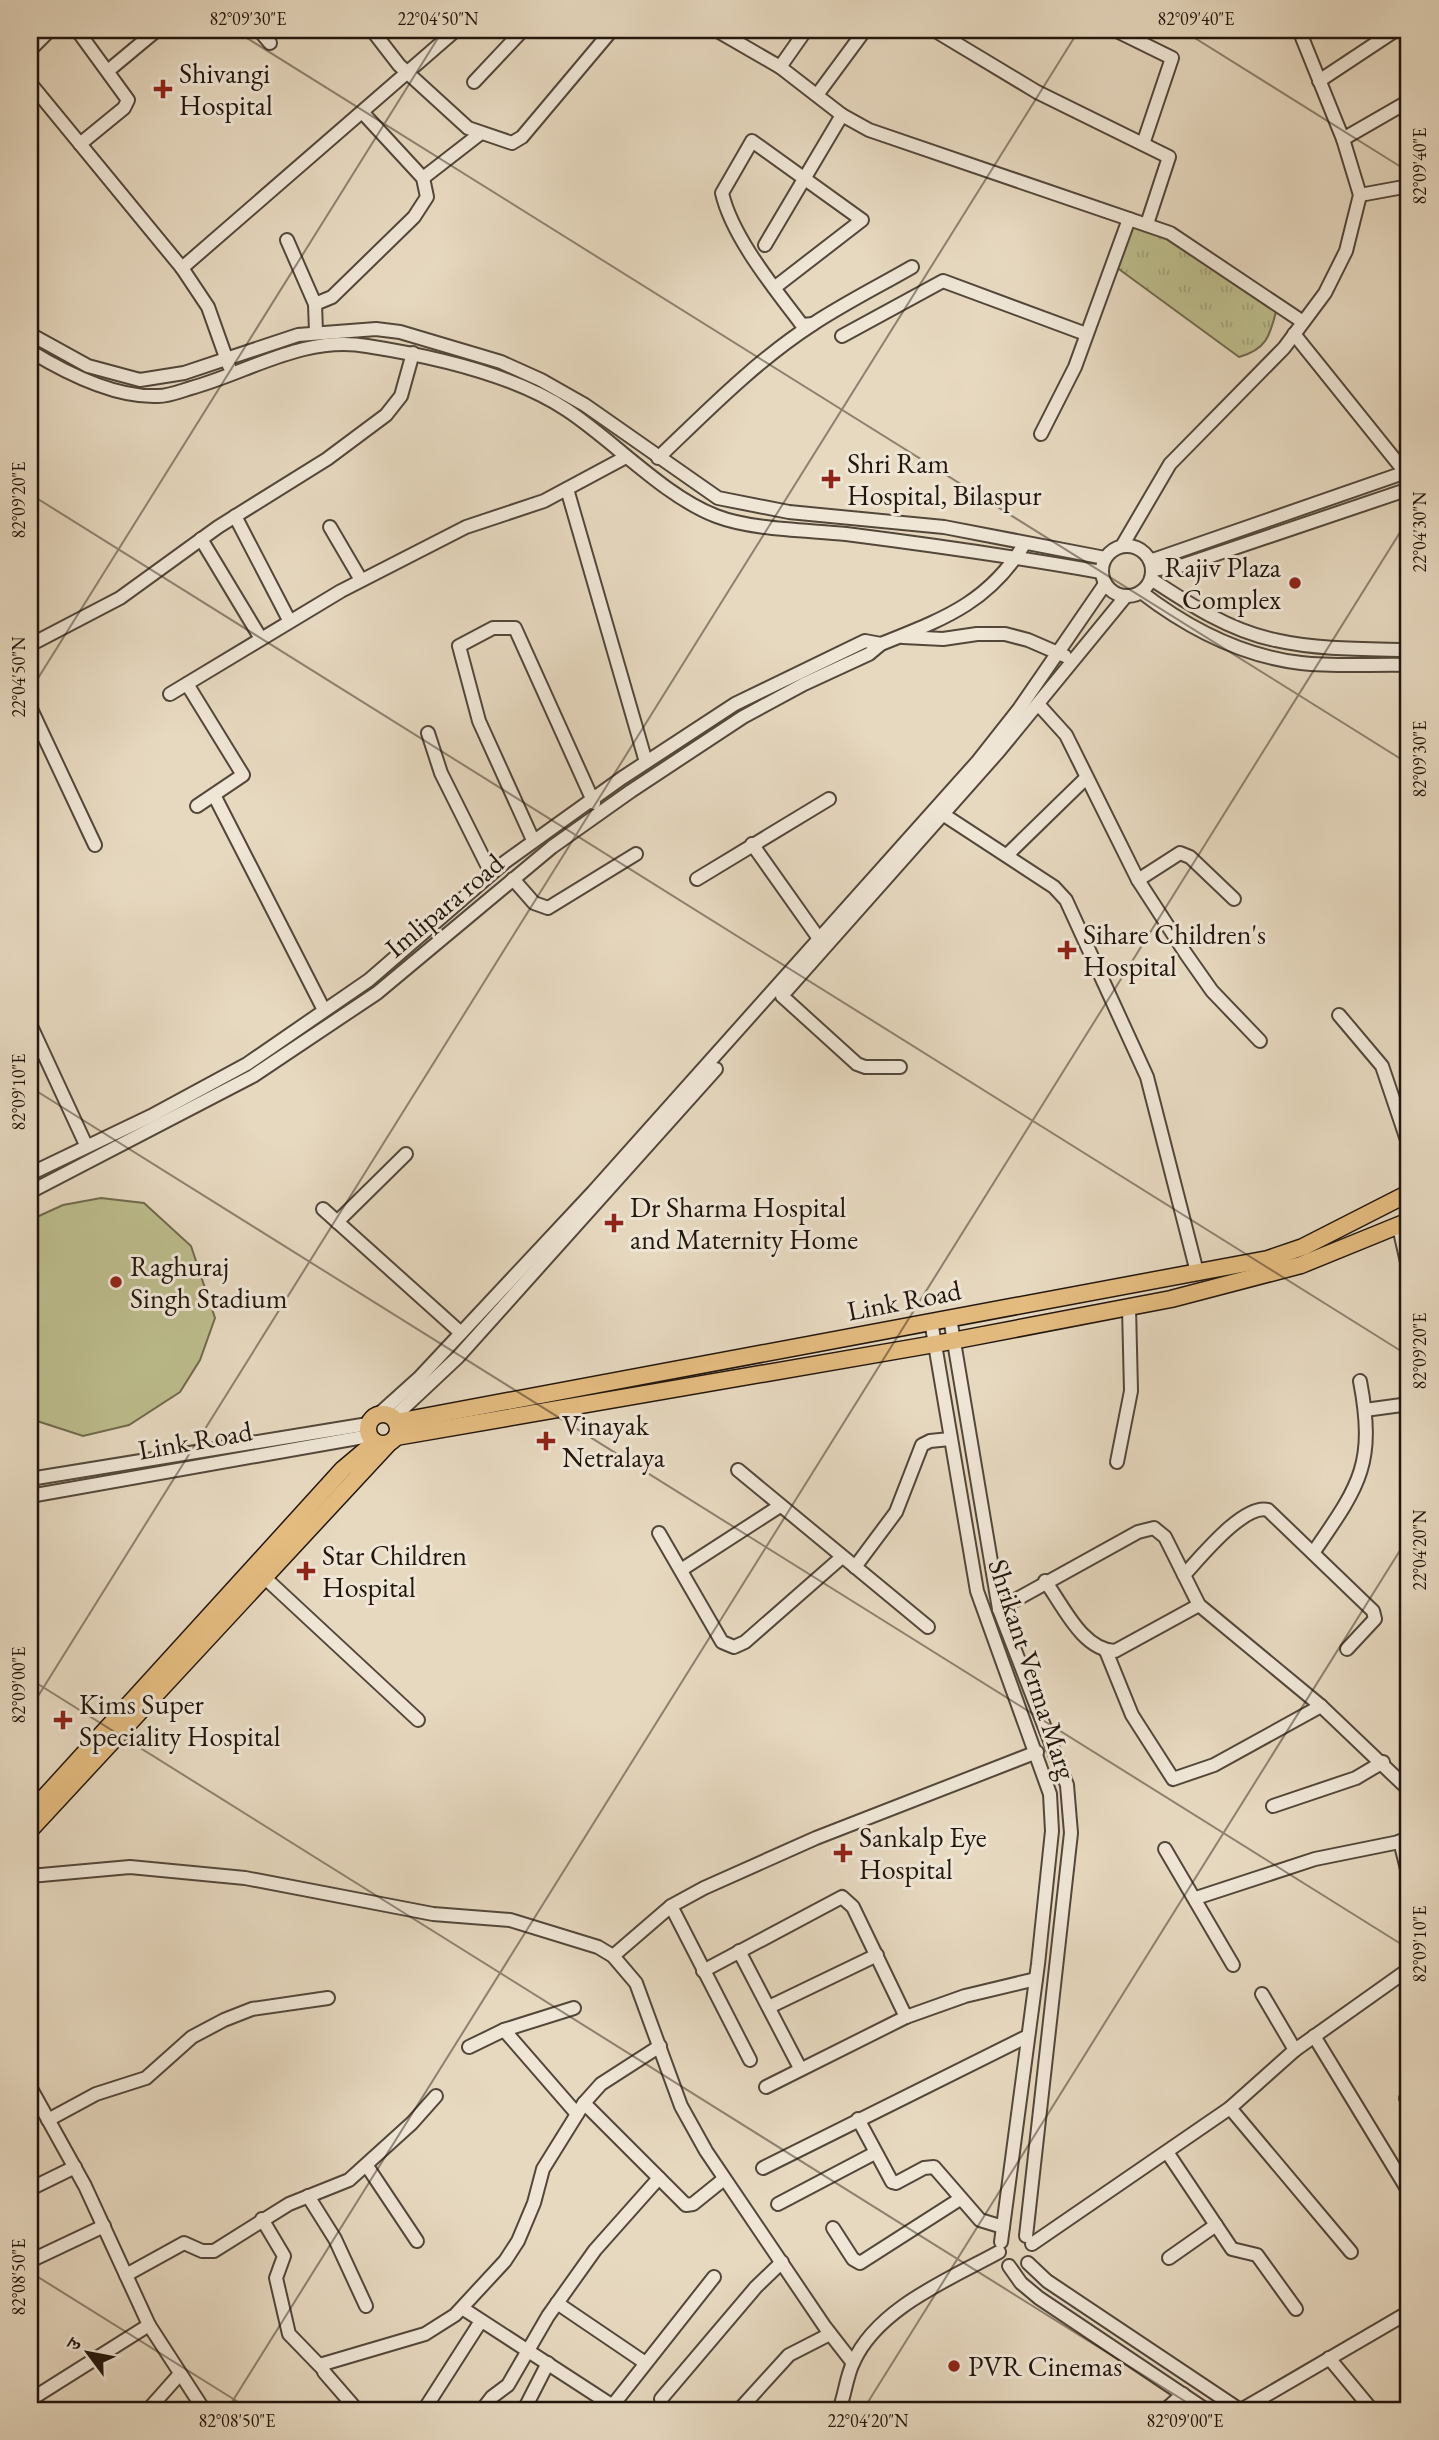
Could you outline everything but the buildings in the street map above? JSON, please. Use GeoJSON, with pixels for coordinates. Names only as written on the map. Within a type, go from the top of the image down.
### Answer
{"type":"FeatureCollection","features":[{"type":"Feature","properties":{"kind":"main road","name":"Link Road"},"geometry":{"type":"LineString","coordinates":[[383,1430],[930,1321],[1268,1259],[1303,1247],[1409,1193]]}},
{"type":"Feature","properties":{"kind":"main road","name":"Link Road"},"geometry":{"type":"LineString","coordinates":[[383,1430],[935,1344],[1129,1307],[1301,1265],[1404,1224]]}},
{"type":"Feature","properties":{"kind":"main road"},"geometry":{"type":"LineString","coordinates":[[30,1830],[263,1576],[383,1430]]}},
{"type":"Feature","properties":{"kind":"main road"},"geometry":{"type":"LineString","coordinates":[[30,1813],[343,1469],[383,1430]]}},
{"type":"Feature","properties":{"kind":"street"},"geometry":{"type":"LineString","coordinates":[[30,50],[50,30]]}},
{"type":"Feature","properties":{"kind":"street"},"geometry":{"type":"LineString","coordinates":[[77,30],[125,93],[127,103],[80,144]]}},
{"type":"Feature","properties":{"kind":"street"},"geometry":{"type":"LineString","coordinates":[[109,70],[157,30]]}},
{"type":"Feature","properties":{"kind":"street"},"geometry":{"type":"LineString","coordinates":[[259,30],[270,43]]}},
{"type":"Feature","properties":{"kind":"street"},"geometry":{"type":"LineString","coordinates":[[372,30],[409,74],[468,128],[507,144],[516,142],[612,30]]}},
{"type":"Feature","properties":{"kind":"street"},"geometry":{"type":"LineString","coordinates":[[182,268],[409,74],[456,30]]}},
{"type":"Feature","properties":{"kind":"street"},"geometry":{"type":"LineString","coordinates":[[474,82],[523,30]]}},
{"type":"Feature","properties":{"kind":"street"},"geometry":{"type":"LineString","coordinates":[[716,30],[780,67],[842,115],[869,130],[1147,224],[1205,255],[1303,322]]}},
{"type":"Feature","properties":{"kind":"street"},"geometry":{"type":"LineString","coordinates":[[780,67],[806,30]]}},
{"type":"Feature","properties":{"kind":"street"},"geometry":{"type":"LineString","coordinates":[[817,95],[865,30]]}},
{"type":"Feature","properties":{"kind":"street"},"geometry":{"type":"LineString","coordinates":[[934,30],[1037,92],[1169,157],[1147,224]]}},
{"type":"Feature","properties":{"kind":"street"},"geometry":{"type":"LineString","coordinates":[[1115,30],[1172,58],[1143,144]]}},
{"type":"Feature","properties":{"kind":"street"},"geometry":{"type":"LineString","coordinates":[[30,334],[88,366],[140,380],[162,378],[298,335],[376,329],[400,332],[501,362],[541,380],[585,405],[702,490],[730,502],[789,512],[944,527],[1105,558],[1122,546],[1170,464],[1243,391],[1294,334],[1325,293],[1346,251],[1360,195],[1343,139],[1299,30]]}},
{"type":"Feature","properties":{"kind":"street"},"geometry":{"type":"LineString","coordinates":[[1319,80],[1396,30]]}},
{"type":"Feature","properties":{"kind":"street"},"geometry":{"type":"LineString","coordinates":[[30,83],[182,268],[208,307],[230,374]]}},
{"type":"Feature","properties":{"kind":"street"},"geometry":{"type":"LineString","coordinates":[[1343,139],[1409,101]]}},
{"type":"Feature","properties":{"kind":"street"},"geometry":{"type":"LineString","coordinates":[[315,304],[332,297],[414,216],[427,197],[423,177],[363,113]]}},
{"type":"Feature","properties":{"kind":"street"},"geometry":{"type":"LineString","coordinates":[[765,245],[842,115]]}},
{"type":"Feature","properties":{"kind":"street"},"geometry":{"type":"LineString","coordinates":[[423,177],[481,133]]}},
{"type":"Feature","properties":{"kind":"street"},"geometry":{"type":"LineString","coordinates":[[774,288],[862,220],[752,141],[722,193],[726,210],[774,288],[802,325],[813,324]]}},
{"type":"Feature","properties":{"kind":"street"},"geometry":{"type":"LineString","coordinates":[[1360,195],[1409,186]]}},
{"type":"Feature","properties":{"kind":"street"},"geometry":{"type":"LineString","coordinates":[[1041,434],[1075,367],[1129,219]]}},
{"type":"Feature","properties":{"kind":"street"},"geometry":{"type":"LineString","coordinates":[[287,240],[315,304],[316,332]]}},
{"type":"Feature","properties":{"kind":"street"},"geometry":{"type":"LineString","coordinates":[[659,458],[736,383],[813,324],[912,267]]}},
{"type":"Feature","properties":{"kind":"street"},"geometry":{"type":"LineString","coordinates":[[842,336],[943,281],[1086,334]]}},
{"type":"Feature","properties":{"kind":"street"},"geometry":{"type":"LineString","coordinates":[[1141,592],[1151,570],[1407,472],[1294,334]]}},
{"type":"Feature","properties":{"kind":"street"},"geometry":{"type":"LineString","coordinates":[[30,351],[109,388],[159,397],[260,362],[321,345],[361,345],[414,353],[540,393],[570,411],[626,457],[718,517],[1017,557],[1103,578],[1118,595],[1141,592],[1203,634],[1244,651],[1305,663],[1409,665]]}},
{"type":"Feature","properties":{"kind":"street"},"geometry":{"type":"LineString","coordinates":[[30,645],[120,598],[235,516],[327,459],[386,415],[401,396],[414,353]]}},
{"type":"Feature","properties":{"kind":"street"},"geometry":{"type":"LineString","coordinates":[[162,378],[166,395]]}},
{"type":"Feature","properties":{"kind":"street"},"geometry":{"type":"LineString","coordinates":[[170,694],[260,637],[361,580],[466,527],[544,501],[626,457]]}},
{"type":"Feature","properties":{"kind":"street"},"geometry":{"type":"LineString","coordinates":[[567,489],[646,762]]}},
{"type":"Feature","properties":{"kind":"street"},"geometry":{"type":"LineString","coordinates":[[1151,570],[1184,565],[1409,489]]}},
{"type":"Feature","properties":{"kind":"street"},"geometry":{"type":"LineString","coordinates":[[235,516],[289,620]]}},
{"type":"Feature","properties":{"kind":"street"},"geometry":{"type":"LineString","coordinates":[[330,527],[361,580]]}},
{"type":"Feature","properties":{"kind":"street"},"geometry":{"type":"LineString","coordinates":[[201,539],[260,637]]}},
{"type":"Feature","properties":{"kind":"street","name":"Imlipara road"},"geometry":{"type":"LineString","coordinates":[[30,1192],[225,1094],[318,1035],[377,993],[513,879],[599,814],[743,717],[804,684],[869,654],[881,644],[977,600],[993,587],[1025,543]]}},
{"type":"Feature","properties":{"kind":"street"},"geometry":{"type":"LineString","coordinates":[[1122,546],[1142,550],[1151,570],[1231,626],[1274,640],[1326,648],[1409,650]]}},
{"type":"Feature","properties":{"kind":"street"},"geometry":{"type":"LineString","coordinates":[[383,1430],[458,1357],[782,996],[940,812],[1003,732],[1058,653],[1103,578],[1105,558]]}},
{"type":"Feature","properties":{"kind":"street"},"geometry":{"type":"LineString","coordinates":[[383,1430],[419,1378],[1038,704],[1126,596]]}},
{"type":"Feature","properties":{"kind":"street"},"geometry":{"type":"LineString","coordinates":[[533,840],[479,721],[459,646],[493,628],[515,628],[599,814]]}},
{"type":"Feature","properties":{"kind":"street"},"geometry":{"type":"LineString","coordinates":[[900,636],[943,639],[977,634],[1005,634],[1072,660]]}},
{"type":"Feature","properties":{"kind":"street","name":"Imlipara road"},"geometry":{"type":"LineString","coordinates":[[30,1174],[217,1082],[369,980],[491,873],[533,840],[646,762],[757,693],[865,641],[881,644]]}},
{"type":"Feature","properties":{"kind":"street"},"geometry":{"type":"LineString","coordinates":[[187,684],[243,775],[197,806]]}},
{"type":"Feature","properties":{"kind":"street"},"geometry":{"type":"LineString","coordinates":[[1038,704],[1066,735],[1138,880],[1212,991],[1260,1041]]}},
{"type":"Feature","properties":{"kind":"street"},"geometry":{"type":"LineString","coordinates":[[30,708],[95,845]]}},
{"type":"Feature","properties":{"kind":"street"},"geometry":{"type":"LineString","coordinates":[[428,733],[441,773],[491,873]]}},
{"type":"Feature","properties":{"kind":"street"},"geometry":{"type":"LineString","coordinates":[[1007,855],[1086,778]]}},
{"type":"Feature","properties":{"kind":"street"},"geometry":{"type":"LineString","coordinates":[[214,795],[324,1010]]}},
{"type":"Feature","properties":{"kind":"street"},"geometry":{"type":"LineString","coordinates":[[697,879],[829,799]]}},
{"type":"Feature","properties":{"kind":"street"},"geometry":{"type":"LineString","coordinates":[[940,812],[1054,887],[1066,900],[1147,1077],[1197,1272]]}},
{"type":"Feature","properties":{"kind":"street"},"geometry":{"type":"LineString","coordinates":[[751,844],[820,940]]}},
{"type":"Feature","properties":{"kind":"street"},"geometry":{"type":"LineString","coordinates":[[1138,880],[1180,853],[1189,857],[1234,899]]}},
{"type":"Feature","properties":{"kind":"street"},"geometry":{"type":"LineString","coordinates":[[513,879],[534,903],[548,908],[636,854]]}},
{"type":"Feature","properties":{"kind":"street"},"geometry":{"type":"LineString","coordinates":[[782,996],[847,1058],[865,1067],[900,1067]]}},
{"type":"Feature","properties":{"kind":"street"},"geometry":{"type":"LineString","coordinates":[[1339,1016],[1382,1066],[1409,1146]]}},
{"type":"Feature","properties":{"kind":"street"},"geometry":{"type":"LineString","coordinates":[[30,1024],[86,1146]]}},
{"type":"Feature","properties":{"kind":"street"},"geometry":{"type":"LineString","coordinates":[[337,1222],[406,1154]]}},
{"type":"Feature","properties":{"kind":"street"},"geometry":{"type":"LineString","coordinates":[[323,1209],[461,1333]]}},
{"type":"Feature","properties":{"kind":"street"},"geometry":{"type":"LineString","coordinates":[[1404,1224],[1409,1271]]}},
{"type":"Feature","properties":{"kind":"street"},"geometry":{"type":"LineString","coordinates":[[1116,1462],[1132,1391],[1129,1307]]}},
{"type":"Feature","properties":{"kind":"street","name":"Shrikant Verma Marg"},"geometry":{"type":"LineString","coordinates":[[950,1318],[999,1609],[1067,1785],[1071,1833],[1029,2240]]}},
{"type":"Feature","properties":{"kind":"street","name":"Shrikant Verma Marg"},"geometry":{"type":"LineString","coordinates":[[930,1321],[977,1591],[1050,1794],[1052,1831],[1036,1979],[1000,2247]]}},
{"type":"Feature","properties":{"kind":"street"},"geometry":{"type":"LineString","coordinates":[[1313,1553],[1348,1501],[1362,1474],[1366,1458],[1365,1410],[1360,1381]]}},
{"type":"Feature","properties":{"kind":"street"},"geometry":{"type":"LineString","coordinates":[[1365,1410],[1409,1404]]}},
{"type":"Feature","properties":{"kind":"street","name":"Link Road"},"geometry":{"type":"LineString","coordinates":[[30,1479],[383,1430]]}},
{"type":"Feature","properties":{"kind":"street","name":"Link Road"},"geometry":{"type":"LineString","coordinates":[[30,1496],[383,1430]]}},
{"type":"Feature","properties":{"kind":"street"},"geometry":{"type":"LineString","coordinates":[[855,1567],[896,1512],[922,1446],[925,1442],[950,1439]]}},
{"type":"Feature","properties":{"kind":"street"},"geometry":{"type":"LineString","coordinates":[[738,1469],[928,1627]]}},
{"type":"Feature","properties":{"kind":"street"},"geometry":{"type":"LineString","coordinates":[[681,1570],[780,1506]]}},
{"type":"Feature","properties":{"kind":"street"},"geometry":{"type":"LineString","coordinates":[[1184,1574],[1225,1531],[1258,1509],[1268,1510],[1375,1615],[1372,1625],[1347,1649]]}},
{"type":"Feature","properties":{"kind":"street"},"geometry":{"type":"LineString","coordinates":[[999,1609],[1045,1581],[1147,1528],[1154,1528],[1165,1536],[1199,1605],[1321,1706],[1383,1762],[1409,1790]]}},
{"type":"Feature","properties":{"kind":"street"},"geometry":{"type":"LineString","coordinates":[[659,1533],[722,1642],[734,1647],[745,1642],[842,1556]]}},
{"type":"Feature","properties":{"kind":"street"},"geometry":{"type":"LineString","coordinates":[[263,1576],[418,1720]]}},
{"type":"Feature","properties":{"kind":"street"},"geometry":{"type":"LineString","coordinates":[[1045,1581],[1085,1636],[1107,1651],[1132,1714],[1173,1779],[1214,1765],[1321,1706]]}},
{"type":"Feature","properties":{"kind":"street"},"geometry":{"type":"LineString","coordinates":[[1107,1651],[1115,1651],[1199,1605]]}},
{"type":"Feature","properties":{"kind":"street"},"geometry":{"type":"LineString","coordinates":[[613,1956],[671,1906],[816,1838],[1037,1752]]}},
{"type":"Feature","properties":{"kind":"street"},"geometry":{"type":"LineString","coordinates":[[1273,1805],[1356,1778],[1383,1762]]}},
{"type":"Feature","properties":{"kind":"street"},"geometry":{"type":"LineString","coordinates":[[1196,1898],[1315,1859],[1405,1840],[1409,1877]]}},
{"type":"Feature","properties":{"kind":"street"},"geometry":{"type":"LineString","coordinates":[[1165,1849],[1233,1965]]}},
{"type":"Feature","properties":{"kind":"street"},"geometry":{"type":"LineString","coordinates":[[30,1876],[130,1867],[245,1878],[433,1914],[510,1920],[570,1936],[613,1956],[636,1983],[681,2106],[724,2179],[830,2334],[853,2363]]}},
{"type":"Feature","properties":{"kind":"street"},"geometry":{"type":"LineString","coordinates":[[704,1971],[842,1897],[853,1907],[906,2017]]}},
{"type":"Feature","properties":{"kind":"street"},"geometry":{"type":"LineString","coordinates":[[671,1906],[750,2060]]}},
{"type":"Feature","properties":{"kind":"street"},"geometry":{"type":"LineString","coordinates":[[739,1951],[800,2068]]}},
{"type":"Feature","properties":{"kind":"street"},"geometry":{"type":"LineString","coordinates":[[769,2007],[877,1955]]}},
{"type":"Feature","properties":{"kind":"street"},"geometry":{"type":"LineString","coordinates":[[1029,2240],[1167,2152],[1230,2108],[1295,2050],[1409,1969]]}},
{"type":"Feature","properties":{"kind":"street"},"geometry":{"type":"LineString","coordinates":[[766,2087],[906,2017],[965,1996],[1036,1979]]}},
{"type":"Feature","properties":{"kind":"street"},"geometry":{"type":"LineString","coordinates":[[1262,1994],[1295,2050]]}},
{"type":"Feature","properties":{"kind":"street"},"geometry":{"type":"LineString","coordinates":[[48,2120],[96,2094],[146,2078],[192,2037],[224,2020],[252,2009],[328,1998]]}},
{"type":"Feature","properties":{"kind":"street"},"geometry":{"type":"LineString","coordinates":[[469,2047],[504,2030],[574,2008]]}},
{"type":"Feature","properties":{"kind":"street"},"geometry":{"type":"LineString","coordinates":[[504,2030],[581,2109],[690,2206],[724,2179]]}},
{"type":"Feature","properties":{"kind":"street"},"geometry":{"type":"LineString","coordinates":[[763,2168],[1028,2036]]}},
{"type":"Feature","properties":{"kind":"street"},"geometry":{"type":"LineString","coordinates":[[1314,2036],[1409,2192]]}},
{"type":"Feature","properties":{"kind":"street"},"geometry":{"type":"LineString","coordinates":[[321,2368],[326,2361],[425,2333],[461,2308],[505,2261],[518,2241],[526,2226],[543,2169],[581,2109],[601,2084],[660,2046]]}},
{"type":"Feature","properties":{"kind":"street"},"geometry":{"type":"LineString","coordinates":[[30,2087],[75,2167],[149,2325],[204,2410]]}},
{"type":"Feature","properties":{"kind":"street"},"geometry":{"type":"LineString","coordinates":[[126,2275],[184,2243],[202,2251],[214,2251],[262,2219],[307,2196],[349,2180],[367,2166],[436,2096]]}},
{"type":"Feature","properties":{"kind":"street"},"geometry":{"type":"LineString","coordinates":[[1230,2108],[1351,2252]]}},
{"type":"Feature","properties":{"kind":"street"},"geometry":{"type":"LineString","coordinates":[[858,2119],[892,2182],[896,2183],[929,2166],[940,2172],[980,2220],[1003,2227]]}},
{"type":"Feature","properties":{"kind":"street"},"geometry":{"type":"LineString","coordinates":[[1167,2152],[1232,2249],[1256,2255],[1296,2309]]}},
{"type":"Feature","properties":{"kind":"street"},"geometry":{"type":"LineString","coordinates":[[778,2204],[875,2153]]}},
{"type":"Feature","properties":{"kind":"street"},"geometry":{"type":"LineString","coordinates":[[367,2166],[417,2241]]}},
{"type":"Feature","properties":{"kind":"street"},"geometry":{"type":"LineString","coordinates":[[30,2189],[75,2167]]}},
{"type":"Feature","properties":{"kind":"street"},"geometry":{"type":"LineString","coordinates":[[482,2410],[492,2397],[508,2385],[557,2303],[602,2242],[659,2178]]}},
{"type":"Feature","properties":{"kind":"street"},"geometry":{"type":"LineString","coordinates":[[307,2196],[335,2239],[366,2306]]}},
{"type":"Feature","properties":{"kind":"street"},"geometry":{"type":"LineString","coordinates":[[833,2228],[853,2259],[860,2263],[960,2199]]}},
{"type":"Feature","properties":{"kind":"street"},"geometry":{"type":"LineString","coordinates":[[262,2219],[284,2256],[276,2278],[289,2334],[357,2410]]}},
{"type":"Feature","properties":{"kind":"street"},"geometry":{"type":"LineString","coordinates":[[1169,2258],[1216,2225]]}},
{"type":"Feature","properties":{"kind":"street"},"geometry":{"type":"LineString","coordinates":[[30,2261],[104,2226]]}},
{"type":"Feature","properties":{"kind":"street"},"geometry":{"type":"LineString","coordinates":[[841,2409],[853,2363],[873,2333],[892,2316],[1000,2247],[1016,2233],[1029,2240],[1033,2255],[1028,2263],[1019,2267],[1009,2266]]}},
{"type":"Feature","properties":{"kind":"street"},"geometry":{"type":"LineString","coordinates":[[1000,2247],[1021,2283],[1039,2298],[1206,2410]]}},
{"type":"Feature","properties":{"kind":"street"},"geometry":{"type":"LineString","coordinates":[[661,2399],[750,2294],[782,2262]]}},
{"type":"Feature","properties":{"kind":"street"},"geometry":{"type":"LineString","coordinates":[[1028,2263],[1047,2281],[1241,2410],[1409,2312]]}},
{"type":"Feature","properties":{"kind":"street"},"geometry":{"type":"LineString","coordinates":[[461,2308],[616,2408],[644,2362],[714,2277]]}},
{"type":"Feature","properties":{"kind":"street"},"geometry":{"type":"LineString","coordinates":[[557,2303],[644,2362]]}},
{"type":"Feature","properties":{"kind":"street"},"geometry":{"type":"LineString","coordinates":[[424,2410],[481,2321]]}},
{"type":"Feature","properties":{"kind":"street"},"geometry":{"type":"LineString","coordinates":[[30,2400],[149,2325]]}},
{"type":"Feature","properties":{"kind":"street"},"geometry":{"type":"LineString","coordinates":[[739,2410],[789,2355],[830,2334]]}},
{"type":"Feature","properties":{"kind":"street"},"geometry":{"type":"LineString","coordinates":[[1329,2358],[1372,2410]]}},
{"type":"Feature","properties":{"kind":"street"},"geometry":{"type":"LineString","coordinates":[[524,2410],[548,2363]]}},
{"type":"Feature","properties":{"kind":"street"},"geometry":{"type":"LineString","coordinates":[[148,2410],[179,2375]]}},
{"type":"Feature","properties":{"kind":"street"},"geometry":{"type":"LineString","coordinates":[[1166,2410],[1183,2394]]}},
{"type":"Feature","properties":{"kind":"green space"},"geometry":{"type":"Polygon","coordinates":[[[1147,224],[1277,308],[1270,333],[1262,345],[1239,357],[1116,267],[1134,225],[1147,224]]]}},
{"type":"Feature","properties":{"kind":"green space","name":"Raghuraj Singh Stadium"},"geometry":{"type":"Polygon","coordinates":[[[101,1198],[144,1203],[191,1246],[215,1318],[200,1360],[180,1392],[129,1425],[83,1436],[34,1420],[30,1416],[30,1220],[63,1205],[101,1198]]]}},
{"type":"Feature","properties":{"kind":"place","name":"Shivangi Hospital"},"geometry":{"type":"Point","coordinates":[163,89]}},
{"type":"Feature","properties":{"kind":"place","name":"Shri Ram Hospital, Bilaspur"},"geometry":{"type":"Point","coordinates":[831,479]}},
{"type":"Feature","properties":{"kind":"place","name":"Rajiv Plaza Complex"},"geometry":{"type":"Point","coordinates":[1295,583]}},
{"type":"Feature","properties":{"kind":"place","name":"Sihare Children's Hospital"},"geometry":{"type":"Point","coordinates":[1067,950]}},
{"type":"Feature","properties":{"kind":"place","name":"Dr Sharma Hospital and Maternity Home"},"geometry":{"type":"Point","coordinates":[614,1223]}},
{"type":"Feature","properties":{"kind":"place","name":"Raghuraj Singh Stadium"},"geometry":{"type":"Point","coordinates":[116,1282]}},
{"type":"Feature","properties":{"kind":"place","name":"Vinayak Netralaya"},"geometry":{"type":"Point","coordinates":[546,1441]}},
{"type":"Feature","properties":{"kind":"place","name":"Star Children Hospital"},"geometry":{"type":"Point","coordinates":[306,1571]}},
{"type":"Feature","properties":{"kind":"place","name":"Kims Super Speciality Hospital"},"geometry":{"type":"Point","coordinates":[63,1720]}},
{"type":"Feature","properties":{"kind":"place","name":"Sankalp Eye Hospital"},"geometry":{"type":"Point","coordinates":[843,1853]}},
{"type":"Feature","properties":{"kind":"place","name":"PVR Cinemas"},"geometry":{"type":"Point","coordinates":[954,2366]}}]}
